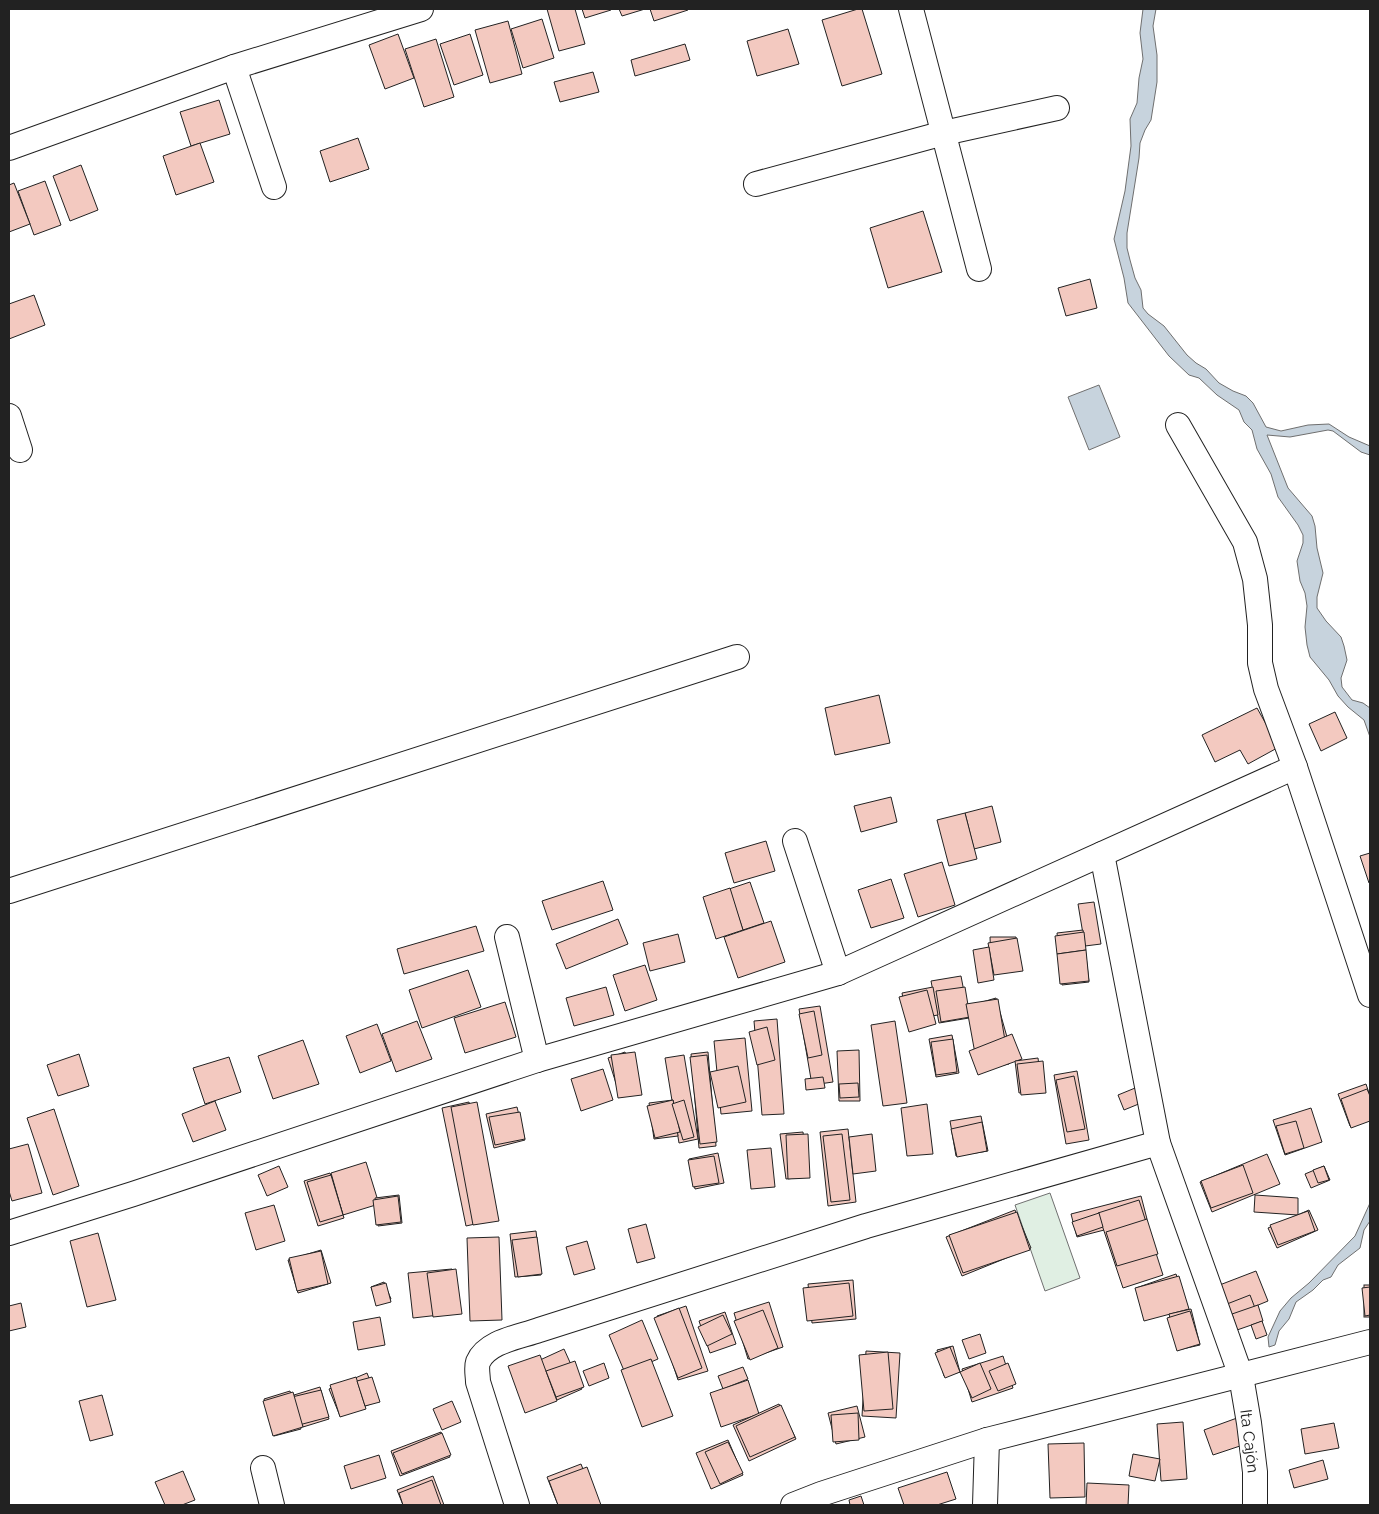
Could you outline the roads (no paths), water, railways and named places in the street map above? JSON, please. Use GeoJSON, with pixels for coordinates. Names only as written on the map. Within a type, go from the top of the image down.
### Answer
{"type":"FeatureCollection","features":[{"type":"Feature","properties":{"kind":"street"},"geometry":{"type":"LineString","coordinates":[[9,148],[234,67],[421,9]]}},
{"type":"Feature","properties":{"kind":"street"},"geometry":{"type":"LineString","coordinates":[[911,9],[979,269]]}},
{"type":"Feature","properties":{"kind":"street"},"geometry":{"type":"LineString","coordinates":[[234,67],[274,187]]}},
{"type":"Feature","properties":{"kind":"street"},"geometry":{"type":"LineString","coordinates":[[756,184],[944,134],[1057,108]]}},
{"type":"Feature","properties":{"kind":"street"},"geometry":{"type":"LineString","coordinates":[[9,416],[20,450]]}},
{"type":"Feature","properties":{"kind":"street"},"geometry":{"type":"LineString","coordinates":[[1178,425],[1245,542],[1255,579],[1260,625],[1260,662],[1266,690],[1295,767],[1370,995]]}},
{"type":"Feature","properties":{"kind":"street"},"geometry":{"type":"LineString","coordinates":[[9,891],[737,657]]}},
{"type":"Feature","properties":{"kind":"street"},"geometry":{"type":"LineString","coordinates":[[9,1233],[133,1194],[537,1060],[838,973],[1295,767]]}},
{"type":"Feature","properties":{"kind":"street"},"geometry":{"type":"LineString","coordinates":[[795,841],[838,973]]}},
{"type":"Feature","properties":{"kind":"street","name":"Ita Cajón"},"geometry":{"type":"LineString","coordinates":[[1102,854],[1158,1143],[1241,1376],[1255,1472],[1255,1505]]}},
{"type":"Feature","properties":{"kind":"street"},"geometry":{"type":"LineString","coordinates":[[507,937],[537,1060]]}},
{"type":"Feature","properties":{"kind":"street"},"geometry":{"type":"LineString","coordinates":[[517,1505],[478,1382],[478,1364],[485,1351],[501,1343],[866,1226],[1158,1143]]}},
{"type":"Feature","properties":{"kind":"street"},"geometry":{"type":"LineString","coordinates":[[792,1505],[987,1440],[1370,1342]]}},
{"type":"Feature","properties":{"kind":"street"},"geometry":{"type":"LineString","coordinates":[[985,1505],[987,1440]]}},
{"type":"Feature","properties":{"kind":"street"},"geometry":{"type":"LineString","coordinates":[[262,1468],[272,1505]]}}]}
